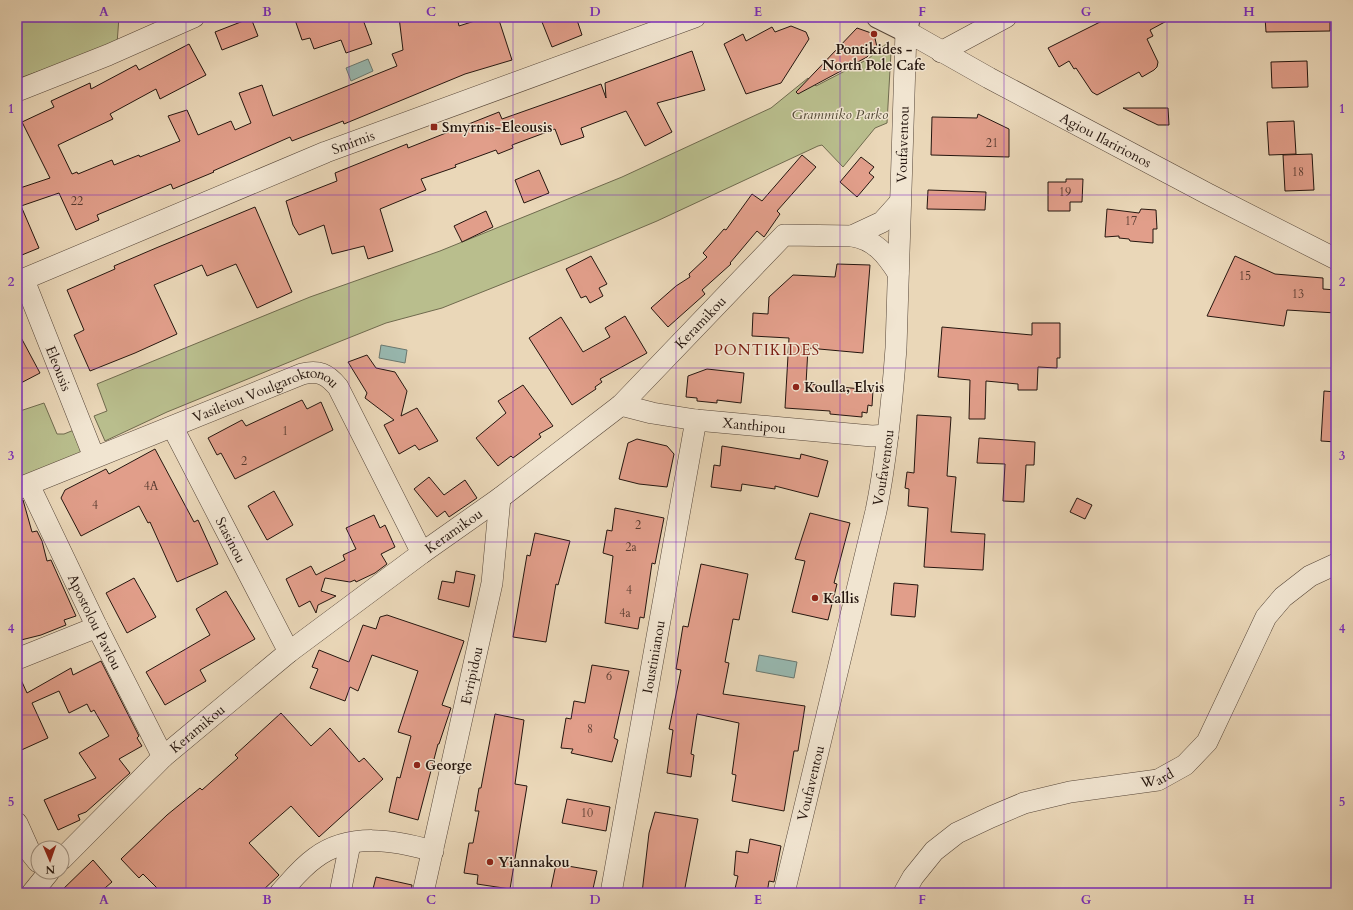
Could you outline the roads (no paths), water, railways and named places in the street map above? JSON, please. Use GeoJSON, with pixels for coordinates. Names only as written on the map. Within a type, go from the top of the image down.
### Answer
{"type":"FeatureCollection","features":[{"type":"Feature","properties":{"kind":"street"},"geometry":{"type":"LineString","coordinates":[[17,92],[108,55],[194,17]]}},
{"type":"Feature","properties":{"kind":"street","name":"Smirnis"},"geometry":{"type":"LineString","coordinates":[[20,281],[326,152],[695,17]]}},
{"type":"Feature","properties":{"kind":"street","name":"Agiou Ilaririonos"},"geometry":{"type":"LineString","coordinates":[[878,17],[907,24],[940,52],[1201,190],[1336,259]]}},
{"type":"Feature","properties":{"kind":"street"},"geometry":{"type":"LineString","coordinates":[[940,52],[1006,17]]}},
{"type":"Feature","properties":{"kind":"street","name":"Voufaventou"},"geometry":{"type":"LineString","coordinates":[[784,893],[876,511],[888,435],[893,393],[907,24]]}},
{"type":"Feature","properties":{"kind":"street","name":"Keramikou"},"geometry":{"type":"LineString","coordinates":[[852,236],[882,222],[900,202]]}},
{"type":"Feature","properties":{"kind":"street","name":"Keramikou"},"geometry":{"type":"LineString","coordinates":[[70,851],[163,758],[289,652],[422,553],[500,498],[621,404],[784,235],[852,236],[872,242],[889,258],[898,273]]}},
{"type":"Feature","properties":{"kind":"street","name":"Eleousis"},"geometry":{"type":"LineString","coordinates":[[20,281],[94,457]]}},
{"type":"Feature","properties":{"kind":"street","name":"Vasileiou Voulgaroktonou"},"geometry":{"type":"LineString","coordinates":[[23,487],[94,457],[173,428],[302,374],[318,372],[327,375],[338,387],[422,553]]}},
{"type":"Feature","properties":{"kind":"street","name":"Xanthipou"},"geometry":{"type":"LineString","coordinates":[[621,404],[652,413],[696,420],[872,436],[888,435]]}},
{"type":"Feature","properties":{"kind":"street","name":"Ioustinianou"},"geometry":{"type":"LineString","coordinates":[[611,893],[696,420]]}},
{"type":"Feature","properties":{"kind":"street","name":"Stasinou"},"geometry":{"type":"LineString","coordinates":[[173,428],[289,652]]}},
{"type":"Feature","properties":{"kind":"street","name":"Apostolou Pavlou"},"geometry":{"type":"LineString","coordinates":[[23,487],[97,627],[163,758]]}},
{"type":"Feature","properties":{"kind":"street","name":"Evripidou"},"geometry":{"type":"LineString","coordinates":[[423,893],[492,583],[500,498]]}},
{"type":"Feature","properties":{"kind":"street","name":"Ward"},"geometry":{"type":"LineString","coordinates":[[904,893],[913,877],[934,851],[957,833],[991,817],[1024,803],[1070,792],[1158,780],[1185,765],[1207,742],[1266,617],[1283,597],[1310,576],[1336,564]]}},
{"type":"Feature","properties":{"kind":"street"},"geometry":{"type":"LineString","coordinates":[[17,659],[97,627]]}},
{"type":"Feature","properties":{"kind":"street"},"geometry":{"type":"LineString","coordinates":[[17,823],[30,852]]}},
{"type":"Feature","properties":{"kind":"street"},"geometry":{"type":"LineString","coordinates":[[280,893],[315,858],[335,848],[372,840],[386,840],[400,842],[433,851]]}},
{"type":"Feature","properties":{"kind":"street"},"geometry":{"type":"LineString","coordinates":[[340,893],[350,844]]}},
{"type":"Feature","properties":{"kind":"street"},"geometry":{"type":"LineString","coordinates":[[32,893],[39,880]]}},
{"type":"Feature","properties":{"kind":"water"},"geometry":{"type":"Polygon","coordinates":[[[368,59],[373,71],[351,81],[346,68],[368,59]]]}},
{"type":"Feature","properties":{"kind":"water"},"geometry":{"type":"Polygon","coordinates":[[[381,345],[407,350],[405,363],[379,358],[381,345]]]}},
{"type":"Feature","properties":{"kind":"water"},"geometry":{"type":"Polygon","coordinates":[[[759,655],[797,662],[794,678],[756,671],[759,655]]]}},
{"type":"Feature","properties":{"kind":"place","name":"Pontikides - North Pole Cafe"},"geometry":{"type":"Point","coordinates":[874,34]}},
{"type":"Feature","properties":{"kind":"place","name":"Smyrnis-Eleousis"},"geometry":{"type":"Point","coordinates":[434,127]}},
{"type":"Feature","properties":{"kind":"place","name":"Koulla, Elvis"},"geometry":{"type":"Point","coordinates":[796,387]}},
{"type":"Feature","properties":{"kind":"place","name":"Kallis"},"geometry":{"type":"Point","coordinates":[815,598]}},
{"type":"Feature","properties":{"kind":"place","name":"George"},"geometry":{"type":"Point","coordinates":[417,765]}},
{"type":"Feature","properties":{"kind":"place","name":"Yiannakou"},"geometry":{"type":"Point","coordinates":[490,862]}},
{"type":"Feature","properties":{"kind":"district","name":"PONTIKIDES"},"geometry":{"type":"Point","coordinates":[767,350]}},
{"type":"Feature","properties":{"kind":"park label","name":"Grammiko Parko"},"geometry":{"type":"Point","coordinates":[840,114]}}]}
